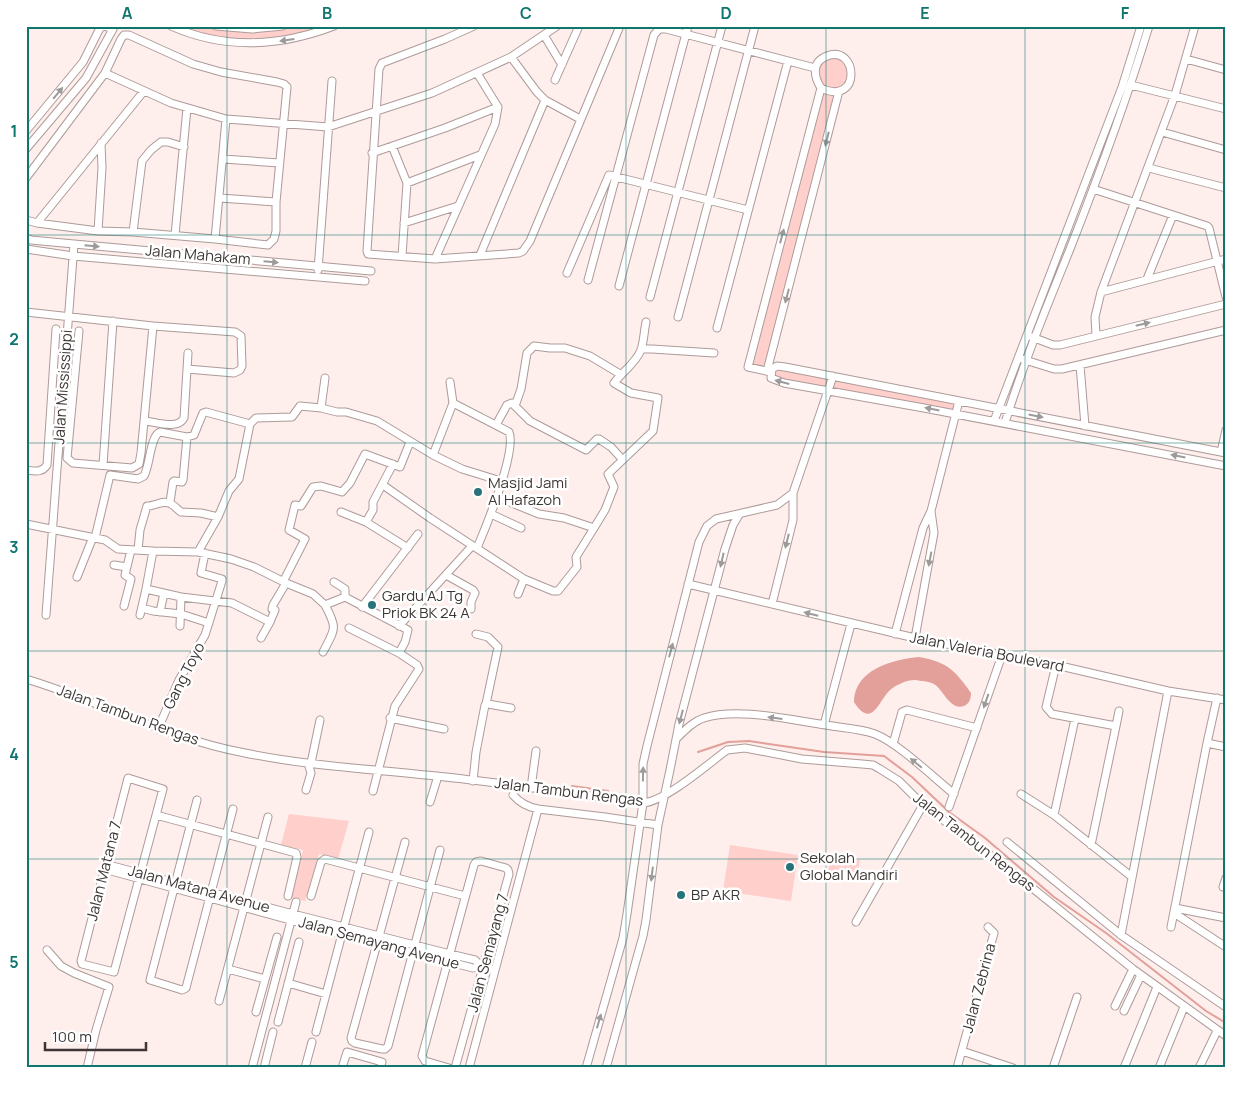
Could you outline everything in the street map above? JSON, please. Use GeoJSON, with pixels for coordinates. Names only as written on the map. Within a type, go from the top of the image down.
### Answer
{"type":"FeatureCollection","features":[{"type":"Feature","properties":{"kind":"street"},"geometry":{"type":"LineString","coordinates":[[26,131],[83,62],[100,28],[104,26],[114,28],[86,78],[26,149]]}},
{"type":"Feature","properties":{"kind":"street"},"geometry":{"type":"LineString","coordinates":[[170,26],[220,42],[256,43],[292,40],[334,26]]}},
{"type":"Feature","properties":{"kind":"street"},"geometry":{"type":"LineString","coordinates":[[216,26],[252,29],[283,26]]}},
{"type":"Feature","properties":{"kind":"street"},"geometry":{"type":"LineString","coordinates":[[474,26],[382,63],[379,69],[372,153],[367,253],[369,255],[435,259],[519,253],[526,248],[620,26]]}},
{"type":"Feature","properties":{"kind":"street"},"geometry":{"type":"LineString","coordinates":[[106,73],[172,103],[226,119],[328,127],[432,93],[511,57],[557,26]]}},
{"type":"Feature","properties":{"kind":"street"},"geometry":{"type":"LineString","coordinates":[[555,80],[579,26]]}},
{"type":"Feature","properties":{"kind":"street"},"geometry":{"type":"LineString","coordinates":[[619,286],[688,26]]}},
{"type":"Feature","properties":{"kind":"street"},"geometry":{"type":"LineString","coordinates":[[650,297],[722,26]]}},
{"type":"Feature","properties":{"kind":"street"},"geometry":{"type":"LineString","coordinates":[[678,317],[755,26]]}},
{"type":"Feature","properties":{"kind":"street"},"geometry":{"type":"LineString","coordinates":[[994,421],[1031,336],[1122,87],[1141,26]]}},
{"type":"Feature","properties":{"kind":"street"},"geometry":{"type":"LineString","coordinates":[[1031,336],[1093,189],[1131,85],[1149,26]]}},
{"type":"Feature","properties":{"kind":"street"},"geometry":{"type":"LineString","coordinates":[[1096,335],[1095,317],[1101,292],[1162,132],[1195,26]]}},
{"type":"Feature","properties":{"kind":"street"},"geometry":{"type":"LineString","coordinates":[[588,280],[654,35],[659,29],[666,29],[815,68]]}},
{"type":"Feature","properties":{"kind":"street"},"geometry":{"type":"LineString","coordinates":[[26,178],[106,73],[120,39],[124,35],[130,35],[193,64],[221,72],[284,84],[287,87],[282,124],[275,235],[272,242],[268,245],[175,235],[98,231],[26,220]]}},
{"type":"Feature","properties":{"kind":"street"},"geometry":{"type":"LineString","coordinates":[[544,35],[562,65]]}},
{"type":"Feature","properties":{"kind":"street"},"geometry":{"type":"LineString","coordinates":[[828,55],[838,55],[846,60],[851,68],[852,78],[847,86],[839,91],[830,92],[821,88],[815,79],[815,68],[820,60],[828,55]]}},
{"type":"Feature","properties":{"kind":"street"},"geometry":{"type":"LineString","coordinates":[[511,57],[537,92],[546,100],[580,119]]}},
{"type":"Feature","properties":{"kind":"street"},"geometry":{"type":"LineString","coordinates":[[1186,59],[1226,70]]}},
{"type":"Feature","properties":{"kind":"street"},"geometry":{"type":"LineString","coordinates":[[717,328],[788,61]]}},
{"type":"Feature","properties":{"kind":"street"},"geometry":{"type":"LineString","coordinates":[[435,259],[495,124],[498,107],[477,73]]}},
{"type":"Feature","properties":{"kind":"street"},"geometry":{"type":"LineString","coordinates":[[318,276],[332,81]]}},
{"type":"Feature","properties":{"kind":"street"},"geometry":{"type":"LineString","coordinates":[[1131,85],[1226,109]]}},
{"type":"Feature","properties":{"kind":"street"},"geometry":{"type":"LineString","coordinates":[[769,372],[748,367],[821,88]]}},
{"type":"Feature","properties":{"kind":"street"},"geometry":{"type":"LineString","coordinates":[[37,223],[144,90]]}},
{"type":"Feature","properties":{"kind":"street"},"geometry":{"type":"LineString","coordinates":[[839,91],[769,372],[771,378],[775,381],[1226,466]]}},
{"type":"Feature","properties":{"kind":"street"},"geometry":{"type":"LineString","coordinates":[[480,255],[546,100]]}},
{"type":"Feature","properties":{"kind":"street"},"geometry":{"type":"LineString","coordinates":[[372,153],[445,128],[498,107]]}},
{"type":"Feature","properties":{"kind":"street"},"geometry":{"type":"LineString","coordinates":[[175,235],[187,108]]}},
{"type":"Feature","properties":{"kind":"street"},"geometry":{"type":"LineString","coordinates":[[216,239],[226,119]]}},
{"type":"Feature","properties":{"kind":"street"},"geometry":{"type":"LineString","coordinates":[[1162,132],[1226,150]]}},
{"type":"Feature","properties":{"kind":"street"},"geometry":{"type":"LineString","coordinates":[[133,232],[142,161],[161,142],[184,146]]}},
{"type":"Feature","properties":{"kind":"street"},"geometry":{"type":"LineString","coordinates":[[98,231],[102,168],[101,144]]}},
{"type":"Feature","properties":{"kind":"street"},"geometry":{"type":"LineString","coordinates":[[392,146],[407,183],[402,256]]}},
{"type":"Feature","properties":{"kind":"street"},"geometry":{"type":"LineString","coordinates":[[407,183],[480,155]]}},
{"type":"Feature","properties":{"kind":"street"},"geometry":{"type":"LineString","coordinates":[[223,159],[279,163]]}},
{"type":"Feature","properties":{"kind":"street"},"geometry":{"type":"LineString","coordinates":[[1149,168],[1226,188]]}},
{"type":"Feature","properties":{"kind":"street"},"geometry":{"type":"LineString","coordinates":[[567,273],[609,175],[748,210]]}},
{"type":"Feature","properties":{"kind":"street"},"geometry":{"type":"LineString","coordinates":[[1093,189],[1207,226],[1226,297]]}},
{"type":"Feature","properties":{"kind":"street"},"geometry":{"type":"LineString","coordinates":[[219,198],[276,202]]}},
{"type":"Feature","properties":{"kind":"street"},"geometry":{"type":"LineString","coordinates":[[404,223],[458,206]]}},
{"type":"Feature","properties":{"kind":"street"},"geometry":{"type":"LineString","coordinates":[[1147,280],[1173,215]]}},
{"type":"Feature","properties":{"kind":"street","name":"Jalan Mahakam"},"geometry":{"type":"LineString","coordinates":[[26,238],[74,244],[371,270]]}},
{"type":"Feature","properties":{"kind":"street","name":"Jalan Mississippi"},"geometry":{"type":"LineString","coordinates":[[46,615],[74,244]]}},
{"type":"Feature","properties":{"kind":"street","name":"Jalan Mahakam"},"geometry":{"type":"LineString","coordinates":[[26,249],[73,260],[365,280]]}},
{"type":"Feature","properties":{"kind":"street"},"geometry":{"type":"LineString","coordinates":[[1101,292],[1226,260]]}},
{"type":"Feature","properties":{"kind":"street"},"geometry":{"type":"LineString","coordinates":[[1031,336],[1056,345],[1226,304]]}},
{"type":"Feature","properties":{"kind":"street"},"geometry":{"type":"LineString","coordinates":[[26,312],[153,326],[235,332],[241,336],[242,366],[240,370],[234,373],[187,369]]}},
{"type":"Feature","properties":{"kind":"street"},"geometry":{"type":"LineString","coordinates":[[103,465],[113,321]]}},
{"type":"Feature","properties":{"kind":"street"},"geometry":{"type":"LineString","coordinates":[[383,485],[524,579],[553,591],[558,591],[577,568],[576,557],[604,510],[614,487],[608,475],[622,459],[653,431],[659,400],[631,393],[614,385],[620,374],[635,360],[641,349],[646,322]]}},
{"type":"Feature","properties":{"kind":"street"},"geometry":{"type":"LineString","coordinates":[[78,331],[67,458],[73,463],[132,468],[139,464],[145,421],[153,326]]}},
{"type":"Feature","properties":{"kind":"street"},"geometry":{"type":"LineString","coordinates":[[26,470],[44,470],[47,465],[56,329]]}},
{"type":"Feature","properties":{"kind":"street"},"geometry":{"type":"LineString","coordinates":[[1022,359],[1062,369],[1226,330]]}},
{"type":"Feature","properties":{"kind":"street"},"geometry":{"type":"LineString","coordinates":[[515,406],[521,389],[527,353],[534,346],[565,348],[590,356],[620,374]]}},
{"type":"Feature","properties":{"kind":"street"},"geometry":{"type":"LineString","coordinates":[[641,349],[652,348],[714,354]]}},
{"type":"Feature","properties":{"kind":"street"},"geometry":{"type":"LineString","coordinates":[[145,421],[177,425],[182,422],[184,418],[188,353]]}},
{"type":"Feature","properties":{"kind":"street"},"geometry":{"type":"LineString","coordinates":[[1005,423],[1022,359]]}},
{"type":"Feature","properties":{"kind":"street"},"geometry":{"type":"LineString","coordinates":[[1080,365],[1085,426]]}},
{"type":"Feature","properties":{"kind":"street"},"geometry":{"type":"LineString","coordinates":[[769,372],[782,366],[1220,452]]}},
{"type":"Feature","properties":{"kind":"street"},"geometry":{"type":"LineString","coordinates":[[772,604],[793,520],[794,493],[830,390],[833,376]]}},
{"type":"Feature","properties":{"kind":"street"},"geometry":{"type":"LineString","coordinates":[[321,408],[325,378]]}},
{"type":"Feature","properties":{"kind":"street"},"geometry":{"type":"LineString","coordinates":[[433,455],[453,403],[450,382]]}},
{"type":"Feature","properties":{"kind":"street"},"geometry":{"type":"LineString","coordinates":[[895,634],[923,528],[931,511],[959,401]]}},
{"type":"Feature","properties":{"kind":"street"},"geometry":{"type":"LineString","coordinates":[[399,626],[475,547],[497,497],[512,441],[509,432],[453,403]]}},
{"type":"Feature","properties":{"kind":"street"},"geometry":{"type":"LineString","coordinates":[[496,425],[507,405],[512,403],[530,421],[586,450],[598,439],[611,447],[622,459]]}},
{"type":"Feature","properties":{"kind":"street"},"geometry":{"type":"LineString","coordinates":[[202,553],[230,491],[239,479],[250,424],[256,418],[292,417],[300,406],[346,412],[377,421],[433,455],[462,469],[501,482]]}},
{"type":"Feature","properties":{"kind":"street"},"geometry":{"type":"LineString","coordinates":[[77,577],[94,537],[110,475],[138,479],[144,476],[154,436],[157,433],[167,432],[187,436],[194,435],[203,413],[206,412],[250,424]]}},
{"type":"Feature","properties":{"kind":"street"},"geometry":{"type":"LineString","coordinates":[[1211,463],[1220,452],[1226,430]]}},
{"type":"Feature","properties":{"kind":"street"},"geometry":{"type":"LineString","coordinates":[[170,502],[173,482],[182,482],[183,480],[187,436]]}},
{"type":"Feature","properties":{"kind":"street"},"geometry":{"type":"LineString","coordinates":[[261,638],[274,610],[272,605],[305,539],[289,530],[295,505],[301,506],[313,486],[322,486],[342,492],[350,483],[365,454],[400,466],[410,442]]}},
{"type":"Feature","properties":{"kind":"street"},"geometry":{"type":"LineString","coordinates":[[366,522],[373,510],[372,502],[394,464]]}},
{"type":"Feature","properties":{"kind":"street"},"geometry":{"type":"LineString","coordinates":[[586,1068],[623,938],[643,803],[643,764],[699,542],[707,526],[716,520],[776,505],[794,493]]}},
{"type":"Feature","properties":{"kind":"street"},"geometry":{"type":"LineString","coordinates":[[497,497],[540,514],[564,518],[594,528]]}},
{"type":"Feature","properties":{"kind":"street"},"geometry":{"type":"LineString","coordinates":[[124,606],[131,579],[125,575],[135,550],[146,506],[170,502],[181,512],[201,512],[218,517]]}},
{"type":"Feature","properties":{"kind":"street"},"geometry":{"type":"LineString","coordinates":[[915,638],[934,533],[931,511]]}},
{"type":"Feature","properties":{"kind":"street"},"geometry":{"type":"LineString","coordinates":[[341,512],[366,522],[408,548]]}},
{"type":"Feature","properties":{"kind":"street"},"geometry":{"type":"LineString","coordinates":[[491,514],[521,528]]}},
{"type":"Feature","properties":{"kind":"street"},"geometry":{"type":"LineString","coordinates":[[606,1068],[645,928],[658,825],[677,738],[729,535],[739,515]]}},
{"type":"Feature","properties":{"kind":"street"},"geometry":{"type":"LineString","coordinates":[[26,524],[106,540],[118,549],[202,553],[231,559],[254,567],[313,594],[325,605],[334,621],[334,630],[323,652]]}},
{"type":"Feature","properties":{"kind":"street"},"geometry":{"type":"LineString","coordinates":[[362,606],[418,534]]}},
{"type":"Feature","properties":{"kind":"street"},"geometry":{"type":"LineString","coordinates":[[152,552],[141,611],[181,614],[209,623]]}},
{"type":"Feature","properties":{"kind":"street","name":"Gang Toyo"},"geometry":{"type":"LineString","coordinates":[[159,724],[179,680],[205,635],[217,601],[222,580],[201,573],[202,553]]}},
{"type":"Feature","properties":{"kind":"street"},"geometry":{"type":"LineString","coordinates":[[114,565],[127,568]]}},
{"type":"Feature","properties":{"kind":"street"},"geometry":{"type":"LineString","coordinates":[[446,575],[473,590],[475,593],[471,602],[471,609]]}},
{"type":"Feature","properties":{"kind":"street"},"geometry":{"type":"LineString","coordinates":[[518,594],[524,579]]}},
{"type":"Feature","properties":{"kind":"street"},"geometry":{"type":"LineString","coordinates":[[334,582],[345,589],[345,597]]}},
{"type":"Feature","properties":{"kind":"street","name":"Jalan Valeria Boulevard"},"geometry":{"type":"LineString","coordinates":[[688,584],[895,634],[1056,665],[1168,691],[1226,700]]}},
{"type":"Feature","properties":{"kind":"street"},"geometry":{"type":"LineString","coordinates":[[146,589],[181,597],[217,601],[244,608],[270,622]]}},
{"type":"Feature","properties":{"kind":"street"},"geometry":{"type":"LineString","coordinates":[[160,612],[164,593]]}},
{"type":"Feature","properties":{"kind":"street"},"geometry":{"type":"LineString","coordinates":[[180,626],[181,597]]}},
{"type":"Feature","properties":{"kind":"street"},"geometry":{"type":"LineString","coordinates":[[325,605],[345,597],[407,630],[405,642],[399,654]]}},
{"type":"Feature","properties":{"kind":"street"},"geometry":{"type":"LineString","coordinates":[[824,725],[851,624]]}},
{"type":"Feature","properties":{"kind":"street"},"geometry":{"type":"LineString","coordinates":[[349,628],[399,654],[418,666],[419,669],[395,706],[390,718],[373,791]]}},
{"type":"Feature","properties":{"kind":"street"},"geometry":{"type":"LineString","coordinates":[[473,778],[476,752],[498,647],[488,638],[476,634]]}},
{"type":"Feature","properties":{"kind":"street"},"geometry":{"type":"LineString","coordinates":[[949,807],[1002,655]]}},
{"type":"Feature","properties":{"kind":"street"},"geometry":{"type":"LineString","coordinates":[[1056,665],[1046,707],[1052,714],[1116,726]]}},
{"type":"Feature","properties":{"kind":"street","name":"Jalan Tambun Rengas"},"geometry":{"type":"LineString","coordinates":[[26,679],[159,724],[209,745],[244,753],[379,767],[438,776],[473,778],[643,803],[650,802],[665,794],[728,750],[745,748],[821,761],[873,765],[899,781],[924,805],[1005,866],[1133,970],[1226,1036]]}},
{"type":"Feature","properties":{"kind":"street"},"geometry":{"type":"LineString","coordinates":[[1121,935],[1168,691]]}},
{"type":"Feature","properties":{"kind":"street"},"geometry":{"type":"LineString","coordinates":[[1171,927],[1217,698]]}},
{"type":"Feature","properties":{"kind":"street"},"geometry":{"type":"LineString","coordinates":[[486,704],[511,708]]}},
{"type":"Feature","properties":{"kind":"street"},"geometry":{"type":"LineString","coordinates":[[893,744],[902,712],[907,710],[977,728]]}},
{"type":"Feature","properties":{"kind":"street"},"geometry":{"type":"LineString","coordinates":[[1091,845],[1119,711]]}},
{"type":"Feature","properties":{"kind":"street"},"geometry":{"type":"LineString","coordinates":[[677,738],[697,721],[722,714],[740,714],[875,734],[893,744],[954,794]]}},
{"type":"Feature","properties":{"kind":"street"},"geometry":{"type":"LineString","coordinates":[[390,718],[444,729]]}},
{"type":"Feature","properties":{"kind":"street"},"geometry":{"type":"LineString","coordinates":[[1054,815],[1075,719]]}},
{"type":"Feature","properties":{"kind":"street"},"geometry":{"type":"LineString","coordinates":[[306,790],[311,773],[310,760],[320,720]]}},
{"type":"Feature","properties":{"kind":"street"},"geometry":{"type":"LineString","coordinates":[[1207,743],[1226,747]]}},
{"type":"Feature","properties":{"kind":"street"},"geometry":{"type":"LineString","coordinates":[[531,788],[536,751]]}},
{"type":"Feature","properties":{"kind":"street"},"geometry":{"type":"LineString","coordinates":[[430,802],[438,776]]}},
{"type":"Feature","properties":{"kind":"street","name":"Jalan Matana 7"},"geometry":{"type":"LineString","coordinates":[[140,876],[114,972],[81,963],[128,778],[163,789],[156,815]]}},
{"type":"Feature","properties":{"kind":"street"},"geometry":{"type":"LineString","coordinates":[[1021,794],[1054,815],[1132,877]]}},
{"type":"Feature","properties":{"kind":"street","name":"Jalan Tambun Rengas"},"geometry":{"type":"LineString","coordinates":[[513,795],[530,808],[658,825]]}},
{"type":"Feature","properties":{"kind":"street"},"geometry":{"type":"LineString","coordinates":[[197,800],[150,980],[182,990],[186,988],[234,808]]}},
{"type":"Feature","properties":{"kind":"street"},"geometry":{"type":"LineString","coordinates":[[856,922],[924,805]]}},
{"type":"Feature","properties":{"kind":"street"},"geometry":{"type":"LineString","coordinates":[[469,1068],[538,809]]}},
{"type":"Feature","properties":{"kind":"street"},"geometry":{"type":"LineString","coordinates":[[140,876],[156,815],[298,854],[288,896]]}},
{"type":"Feature","properties":{"kind":"street"},"geometry":{"type":"LineString","coordinates":[[219,1001],[268,817]]}},
{"type":"Feature","properties":{"kind":"street"},"geometry":{"type":"LineString","coordinates":[[316,1032],[369,832]]}},
{"type":"Feature","properties":{"kind":"street"},"geometry":{"type":"LineString","coordinates":[[404,842],[351,1038],[352,1041],[385,1049],[388,1046],[440,850]]}},
{"type":"Feature","properties":{"kind":"street"},"geometry":{"type":"LineString","coordinates":[[1007,842],[1121,935],[1226,1008]]}},
{"type":"Feature","properties":{"kind":"street"},"geometry":{"type":"LineString","coordinates":[[311,896],[322,860],[360,868],[465,896],[422,1056],[423,1060],[449,1068]]}},
{"type":"Feature","properties":{"kind":"street","name":"Jalan Semayang 7"},"geometry":{"type":"LineString","coordinates":[[455,1068],[509,874],[508,870],[480,861],[476,862],[465,896]]}},
{"type":"Feature","properties":{"kind":"street","name":"Jalan Matana Avenue"},"geometry":{"type":"LineString","coordinates":[[105,866],[292,917]]}},
{"type":"Feature","properties":{"kind":"street"},"geometry":{"type":"LineString","coordinates":[[1223,888],[1226,878]]}},
{"type":"Feature","properties":{"kind":"street"},"geometry":{"type":"LineString","coordinates":[[252,1068],[296,902]]}},
{"type":"Feature","properties":{"kind":"street"},"geometry":{"type":"LineString","coordinates":[[1174,911],[1226,918]]}},
{"type":"Feature","properties":{"kind":"street"},"geometry":{"type":"LineString","coordinates":[[1174,911],[1226,946]]}},
{"type":"Feature","properties":{"kind":"street","name":"Jalan Semayang Avenue"},"geometry":{"type":"LineString","coordinates":[[292,917],[379,940],[413,952],[449,957]]}},
{"type":"Feature","properties":{"kind":"street","name":"Jalan Zebrina"},"geometry":{"type":"LineString","coordinates":[[957,1068],[994,933],[988,927]]}},
{"type":"Feature","properties":{"kind":"street"},"geometry":{"type":"LineString","coordinates":[[256,1012],[277,937]]}},
{"type":"Feature","properties":{"kind":"street","name":"Jalan Semayang Avenue"},"geometry":{"type":"LineString","coordinates":[[379,940],[415,944],[473,968],[483,966],[495,970]]}},
{"type":"Feature","properties":{"kind":"street"},"geometry":{"type":"LineString","coordinates":[[278,1022],[299,942]]}},
{"type":"Feature","properties":{"kind":"street"},"geometry":{"type":"LineString","coordinates":[[47,950],[61,966],[109,987],[87,1068]]}},
{"type":"Feature","properties":{"kind":"street"},"geometry":{"type":"LineString","coordinates":[[228,969],[265,979]]}},
{"type":"Feature","properties":{"kind":"street"},"geometry":{"type":"LineString","coordinates":[[1114,1006],[1133,970]]}},
{"type":"Feature","properties":{"kind":"street"},"geometry":{"type":"LineString","coordinates":[[1124,1011],[1142,975]]}},
{"type":"Feature","properties":{"kind":"street"},"geometry":{"type":"LineString","coordinates":[[288,984],[326,994]]}},
{"type":"Feature","properties":{"kind":"street"},"geometry":{"type":"LineString","coordinates":[[1124,1068],[1157,987]]}},
{"type":"Feature","properties":{"kind":"street"},"geometry":{"type":"LineString","coordinates":[[1053,1068],[1078,997]]}},
{"type":"Feature","properties":{"kind":"street"},"geometry":{"type":"LineString","coordinates":[[1159,1068],[1184,1007]]}},
{"type":"Feature","properties":{"kind":"street"},"geometry":{"type":"LineString","coordinates":[[1199,1068],[1217,1031]]}},
{"type":"Feature","properties":{"kind":"street"},"geometry":{"type":"LineString","coordinates":[[264,1068],[273,1032]]}},
{"type":"Feature","properties":{"kind":"street"},"geometry":{"type":"LineString","coordinates":[[305,1068],[312,1042]]}},
{"type":"Feature","properties":{"kind":"street","name":"Jalan Zebrina"},"geometry":{"type":"LineString","coordinates":[[962,1051],[998,1065],[1013,1068]]}},
{"type":"Feature","properties":{"kind":"street"},"geometry":{"type":"LineString","coordinates":[[342,1068],[347,1052],[381,1065]]}},
{"type":"Feature","properties":{"kind":"shaded area"},"geometry":{"type":"Polygon","coordinates":[[[171,26],[334,26],[292,40],[220,42],[171,26]]]}},
{"type":"Feature","properties":{"kind":"shaded area"},"geometry":{"type":"Polygon","coordinates":[[[828,55],[846,60],[852,78],[839,92],[767,371],[748,367],[821,88],[815,68],[828,55]]]}},
{"type":"Feature","properties":{"kind":"shaded area"},"geometry":{"type":"Polygon","coordinates":[[[777,366],[959,401],[956,414],[784,383],[771,373],[777,366]]]}},
{"type":"Feature","properties":{"kind":"shaded area"},"geometry":{"type":"Polygon","coordinates":[[[919,657],[950,668],[971,693],[967,704],[959,707],[951,703],[934,684],[912,680],[892,688],[879,706],[870,713],[860,710],[854,702],[856,691],[860,682],[868,674],[877,668],[898,660],[919,657]]]}},
{"type":"Feature","properties":{"kind":"shaded area"},"geometry":{"type":"Polygon","coordinates":[[[289,814],[349,821],[338,859],[319,854],[305,901],[291,898],[303,850],[281,845],[289,814]]]}},
{"type":"Feature","properties":{"kind":"shaded area"},"geometry":{"type":"Polygon","coordinates":[[[730,845],[798,855],[791,901],[723,891],[730,845]]]}},
{"type":"Feature","properties":{"kind":"shaded area"},"geometry":{"type":"Polygon","coordinates":[[[831,854],[860,860],[857,876],[828,871],[831,854]]]}},
{"type":"Feature","properties":{"kind":"waterway"},"geometry":{"type":"LineString","coordinates":[[698,752],[728,742],[749,741],[824,752],[884,756],[912,777],[949,812],[985,838],[1054,897],[1106,933],[1206,1011],[1226,1023]]}},
{"type":"Feature","properties":{"kind":"waterway"},"geometry":{"type":"LineString","coordinates":[[572,786],[608,791]]}},
{"type":"Feature","properties":{"kind":"place","name":"Masjid Jami Al Hafazoh"},"geometry":{"type":"Point","coordinates":[478,492]}},
{"type":"Feature","properties":{"kind":"place","name":"Gardu AJ Tg Priok BK 24 A"},"geometry":{"type":"Point","coordinates":[372,605]}},
{"type":"Feature","properties":{"kind":"place","name":"Sekolah Global Mandiri"},"geometry":{"type":"Point","coordinates":[790,867]}},
{"type":"Feature","properties":{"kind":"place","name":"BP AKR"},"geometry":{"type":"Point","coordinates":[681,895]}}]}
